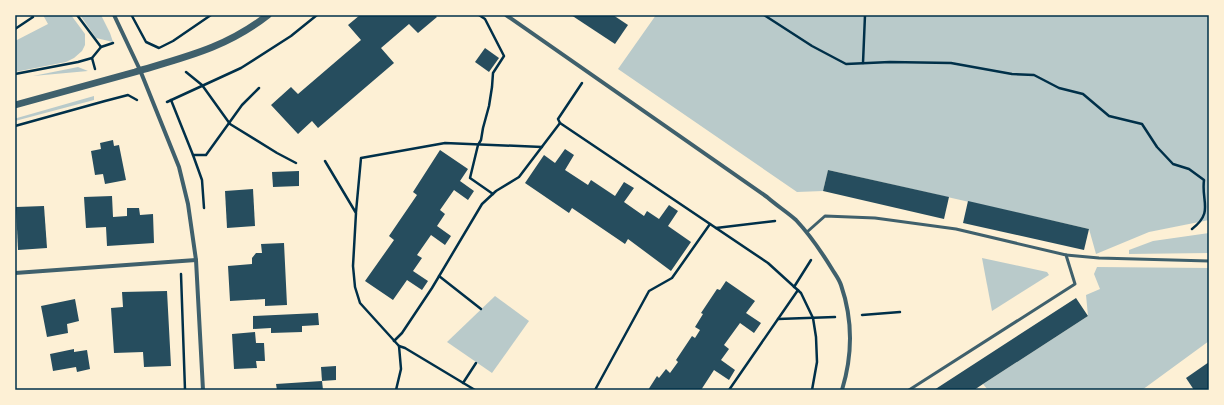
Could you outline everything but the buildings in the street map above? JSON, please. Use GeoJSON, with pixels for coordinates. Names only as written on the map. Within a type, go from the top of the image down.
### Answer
{"type":"FeatureCollection","features":[{"type":"Feature","properties":{"kind":"street"},"geometry":{"type":"LineString","coordinates":[[114,15],[140,70],[179,167],[188,204],[196,260],[202,390]]}},
{"type":"Feature","properties":{"kind":"street"},"geometry":{"type":"LineString","coordinates":[[15,105],[181,59],[222,44],[250,29],[268,15]]}},
{"type":"Feature","properties":{"kind":"street"},"geometry":{"type":"LineString","coordinates":[[506,15],[767,197],[794,219],[807,232],[819,246],[841,284],[849,315],[851,345],[847,376],[842,390]]}},
{"type":"Feature","properties":{"kind":"street"},"geometry":{"type":"LineString","coordinates":[[15,273],[196,260]]}},
{"type":"Feature","properties":{"kind":"lane"},"geometry":{"type":"LineString","coordinates":[[807,232],[825,216],[875,218],[956,229],[1066,255],[1099,258],[1209,261]]}},
{"type":"Feature","properties":{"kind":"lane"},"geometry":{"type":"LineString","coordinates":[[909,390],[1075,284],[1066,255]]}},
{"type":"Feature","properties":{"kind":"path"},"geometry":{"type":"LineString","coordinates":[[15,29],[33,18],[32,15]]}},
{"type":"Feature","properties":{"kind":"path"},"geometry":{"type":"LineString","coordinates":[[15,74],[92,58],[100,47],[77,15]]}},
{"type":"Feature","properties":{"kind":"path"},"geometry":{"type":"LineString","coordinates":[[131,15],[146,42],[159,48],[173,41],[211,15]]}},
{"type":"Feature","properties":{"kind":"path"},"geometry":{"type":"LineString","coordinates":[[167,102],[241,68],[291,36],[317,15]]}},
{"type":"Feature","properties":{"kind":"path"},"geometry":{"type":"LineString","coordinates":[[479,15],[485,19],[504,56],[493,73],[489,106],[470,178],[493,194]]}},
{"type":"Feature","properties":{"kind":"path"},"geometry":{"type":"LineString","coordinates":[[764,15],[812,46],[846,64],[890,62],[951,63],[1012,74],[1034,75],[1059,88],[1083,94],[1109,116],[1142,124],[1157,147],[1173,164],[1189,169],[1204,180],[1203,192],[1205,197],[1205,212],[1200,222],[1192,229]]}},
{"type":"Feature","properties":{"kind":"path"},"geometry":{"type":"LineString","coordinates":[[863,64],[866,15]]}},
{"type":"Feature","properties":{"kind":"path"},"geometry":{"type":"LineString","coordinates":[[92,58],[96,71]]}},
{"type":"Feature","properties":{"kind":"path"},"geometry":{"type":"LineString","coordinates":[[186,72],[202,85],[230,124],[276,153],[296,163]]}},
{"type":"Feature","properties":{"kind":"path"},"geometry":{"type":"LineString","coordinates":[[589,72],[558,119],[560,123],[768,263],[798,290],[813,318],[816,337],[817,362],[812,390]]}},
{"type":"Feature","properties":{"kind":"path"},"geometry":{"type":"LineString","coordinates":[[171,100],[193,155],[206,156],[242,106],[259,88]]}},
{"type":"Feature","properties":{"kind":"path"},"geometry":{"type":"LineString","coordinates":[[15,126],[128,95],[136,99],[139,106]]}},
{"type":"Feature","properties":{"kind":"path"},"geometry":{"type":"LineString","coordinates":[[394,341],[402,333],[439,276],[482,204],[496,191],[519,177],[543,148],[560,123]]}},
{"type":"Feature","properties":{"kind":"path"},"geometry":{"type":"LineString","coordinates":[[475,390],[405,348],[399,346],[360,303],[355,287],[353,266],[361,158],[445,143],[543,148]]}},
{"type":"Feature","properties":{"kind":"path"},"geometry":{"type":"LineString","coordinates":[[325,161],[356,213]]}},
{"type":"Feature","properties":{"kind":"path"},"geometry":{"type":"LineString","coordinates":[[716,228],[794,219]]}},
{"type":"Feature","properties":{"kind":"path"},"geometry":{"type":"LineString","coordinates":[[594,390],[649,291],[672,278],[710,224]]}},
{"type":"Feature","properties":{"kind":"path"},"geometry":{"type":"LineString","coordinates":[[794,287],[819,246]]}},
{"type":"Feature","properties":{"kind":"path"},"geometry":{"type":"LineString","coordinates":[[439,276],[481,309]]}},
{"type":"Feature","properties":{"kind":"path"},"geometry":{"type":"LineString","coordinates":[[729,390],[798,290]]}},
{"type":"Feature","properties":{"kind":"path"},"geometry":{"type":"LineString","coordinates":[[778,319],[813,318]]}},
{"type":"Feature","properties":{"kind":"path"},"geometry":{"type":"LineString","coordinates":[[396,390],[401,369],[399,346]]}},
{"type":"Feature","properties":{"kind":"path"},"geometry":{"type":"LineString","coordinates":[[463,383],[476,362]]}},
{"type":"Feature","properties":{"kind":"shaded area"},"geometry":{"type":"Polygon","coordinates":[[[43,15],[71,15],[85,34],[85,45],[82,51],[74,58],[66,62],[15,72],[15,41],[48,24],[43,15]]]}},
{"type":"Feature","properties":{"kind":"shaded area"},"geometry":{"type":"Polygon","coordinates":[[[80,15],[101,15],[113,42],[96,38],[80,15]]]}},
{"type":"Feature","properties":{"kind":"shaded area"},"geometry":{"type":"Polygon","coordinates":[[[656,15],[1209,15],[1209,220],[1149,232],[1096,254],[1089,229],[828,170],[823,191],[797,192],[618,69],[656,15]]]}},
{"type":"Feature","properties":{"kind":"shaded area"},"geometry":{"type":"Polygon","coordinates":[[[78,67],[88,71],[33,76],[78,67]]]}},
{"type":"Feature","properties":{"kind":"shaded area"},"geometry":{"type":"Polygon","coordinates":[[[94,96],[94,100],[15,121],[15,118],[94,96]]]}},
{"type":"Feature","properties":{"kind":"shaded area"},"geometry":{"type":"Polygon","coordinates":[[[1209,233],[1209,253],[1129,254],[1129,250],[1153,241],[1209,233]]]}},
{"type":"Feature","properties":{"kind":"shaded area"},"geometry":{"type":"Polygon","coordinates":[[[982,258],[1047,272],[1049,275],[992,311],[982,258]]]}},
{"type":"Feature","properties":{"kind":"shaded area"},"geometry":{"type":"Polygon","coordinates":[[[1097,267],[1209,268],[1209,341],[1142,390],[988,390],[983,384],[1088,316],[1086,295],[1100,289],[1094,274],[1097,267]]]}},
{"type":"Feature","properties":{"kind":"shaded area"},"geometry":{"type":"Polygon","coordinates":[[[495,296],[529,321],[492,373],[447,342],[495,296]]]}}]}
